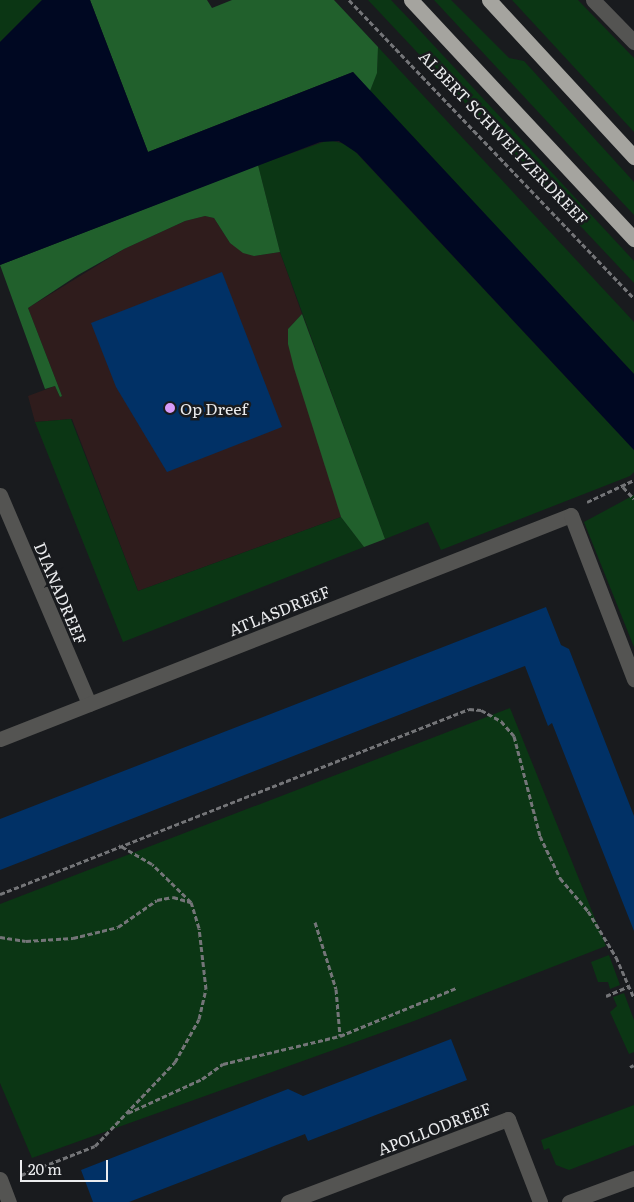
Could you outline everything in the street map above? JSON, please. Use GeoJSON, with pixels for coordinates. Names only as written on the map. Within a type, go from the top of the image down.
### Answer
{"type":"FeatureCollection","features":[{"type":"Feature","properties":{"kind":"highway","name":"ALBERT SCHWEITZERDREEF"},"geometry":{"type":"LineString","coordinates":[[411,0],[634,239]]}},
{"type":"Feature","properties":{"kind":"highway"},"geometry":{"type":"LineString","coordinates":[[489,0],[634,157]]}},
{"type":"Feature","properties":{"kind":"street"},"geometry":{"type":"LineString","coordinates":[[593,0],[634,42]]}},
{"type":"Feature","properties":{"kind":"street","name":"DIANADREEF"},"geometry":{"type":"LineString","coordinates":[[0,495],[89,704]]}},
{"type":"Feature","properties":{"kind":"street"},"geometry":{"type":"LineString","coordinates":[[576,510],[634,679]]}},
{"type":"Feature","properties":{"kind":"street","name":"ATLASDREEF"},"geometry":{"type":"LineString","coordinates":[[0,739],[576,510]]}},
{"type":"Feature","properties":{"kind":"street","name":"APOLLODREEF"},"geometry":{"type":"LineString","coordinates":[[288,1202],[508,1119],[540,1202]]}},
{"type":"Feature","properties":{"kind":"street"},"geometry":{"type":"LineString","coordinates":[[569,1202],[634,1178]]}},
{"type":"Feature","properties":{"kind":"street"},"geometry":{"type":"LineString","coordinates":[[1,1181],[8,1202]]}},
{"type":"Feature","properties":{"kind":"path","name":"ALBERT SCHWEITZERDREEF"},"geometry":{"type":"LineString","coordinates":[[349,0],[634,298]]}},
{"type":"Feature","properties":{"kind":"path"},"geometry":{"type":"LineString","coordinates":[[576,510],[634,481]]}},
{"type":"Feature","properties":{"kind":"path"},"geometry":{"type":"LineString","coordinates":[[623,487],[634,499]]}},
{"type":"Feature","properties":{"kind":"path"},"geometry":{"type":"LineString","coordinates":[[0,894],[118,845],[469,709],[481,710],[501,721],[514,736],[540,836],[560,878],[588,911],[616,957],[634,998]]}},
{"type":"Feature","properties":{"kind":"path"},"geometry":{"type":"LineString","coordinates":[[1,1181],[95,1146],[175,1062],[199,1019],[206,989],[199,928],[191,902],[152,864],[118,845]]}},
{"type":"Feature","properties":{"kind":"path"},"geometry":{"type":"LineString","coordinates":[[0,937],[26,941],[73,938],[118,927],[157,900],[173,898],[191,902]]}},
{"type":"Feature","properties":{"kind":"path"},"geometry":{"type":"LineString","coordinates":[[315,922],[336,989],[340,1036]]}},
{"type":"Feature","properties":{"kind":"path"},"geometry":{"type":"LineString","coordinates":[[606,996],[629,986]]}},
{"type":"Feature","properties":{"kind":"path"},"geometry":{"type":"LineString","coordinates":[[125,1115],[202,1079],[223,1064],[340,1036],[456,988]]}},
{"type":"Feature","properties":{"kind":"path"},"geometry":{"type":"LineString","coordinates":[[630,1067],[634,1065]]}},
{"type":"Feature","properties":{"kind":"shaded area","name":"Op Dreef"},"geometry":{"type":"Polygon","coordinates":[[[205,216],[214,218],[230,243],[254,256],[280,252],[302,314],[288,329],[341,517],[138,591],[72,419],[35,422],[28,396],[55,386],[60,397],[62,396],[28,308],[124,249],[185,221],[205,216]]]}},
{"type":"Feature","properties":{"kind":"green space"},"geometry":{"type":"Polygon","coordinates":[[[0,0],[42,0],[0,42],[0,0]]]}},
{"type":"Feature","properties":{"kind":"green space"},"geometry":{"type":"Polygon","coordinates":[[[90,0],[207,0],[212,8],[232,0],[334,0],[378,47],[377,73],[370,91],[353,72],[148,152],[90,0]]]}},
{"type":"Feature","properties":{"kind":"green space"},"geometry":{"type":"Polygon","coordinates":[[[368,0],[391,0],[412,22],[634,261],[634,283],[368,0]]]}},
{"type":"Feature","properties":{"kind":"green space"},"geometry":{"type":"Polygon","coordinates":[[[434,0],[451,0],[509,58],[524,61],[634,182],[634,215],[434,0]]]}},
{"type":"Feature","properties":{"kind":"green space"},"geometry":{"type":"Polygon","coordinates":[[[512,0],[578,0],[634,58],[634,132],[512,0]]]}},
{"type":"Feature","properties":{"kind":"green space"},"geometry":{"type":"Polygon","coordinates":[[[378,47],[634,322],[634,374],[370,91],[377,72],[378,47]]]}},
{"type":"Feature","properties":{"kind":"green space"},"geometry":{"type":"Polygon","coordinates":[[[329,140],[349,145],[634,450],[634,472],[630,476],[441,550],[428,522],[385,539],[280,252],[258,165],[329,140]]]}},
{"type":"Feature","properties":{"kind":"green space"},"geometry":{"type":"Polygon","coordinates":[[[258,165],[280,252],[254,256],[243,253],[230,243],[214,218],[205,216],[185,221],[124,249],[78,275],[28,308],[62,396],[60,397],[55,386],[45,389],[0,265],[258,165]]]}},
{"type":"Feature","properties":{"kind":"green space"},"geometry":{"type":"Polygon","coordinates":[[[302,314],[385,539],[364,547],[341,517],[294,368],[288,344],[288,329],[302,314]]]}},
{"type":"Feature","properties":{"kind":"green space"},"geometry":{"type":"Polygon","coordinates":[[[71,419],[138,591],[341,517],[364,547],[123,642],[35,422],[71,419]]]}},
{"type":"Feature","properties":{"kind":"green space"},"geometry":{"type":"Polygon","coordinates":[[[634,495],[634,647],[584,522],[634,495]]]}},
{"type":"Feature","properties":{"kind":"green space"},"geometry":{"type":"Polygon","coordinates":[[[510,708],[606,946],[414,1021],[32,1158],[0,1083],[0,904],[510,708]]]}},
{"type":"Feature","properties":{"kind":"green space"},"geometry":{"type":"Polygon","coordinates":[[[609,955],[620,985],[610,989],[608,982],[598,982],[591,962],[609,955]]]}},
{"type":"Feature","properties":{"kind":"green space"},"geometry":{"type":"Polygon","coordinates":[[[624,993],[634,1020],[634,1052],[629,1054],[610,1012],[617,1006],[613,997],[624,993]]]}},
{"type":"Feature","properties":{"kind":"green space"},"geometry":{"type":"Polygon","coordinates":[[[634,1105],[634,1145],[569,1170],[556,1165],[549,1148],[544,1150],[541,1140],[634,1105]]]}},
{"type":"Feature","properties":{"kind":"water"},"geometry":{"type":"Polygon","coordinates":[[[42,0],[90,0],[148,152],[353,72],[634,374],[634,450],[357,153],[339,141],[320,142],[0,265],[0,42],[42,0]]]}},
{"type":"Feature","properties":{"kind":"building"},"geometry":{"type":"Polygon","coordinates":[[[222,272],[282,427],[167,472],[116,387],[91,323],[222,272]]]}},
{"type":"Feature","properties":{"kind":"building"},"geometry":{"type":"Polygon","coordinates":[[[546,607],[561,645],[569,649],[634,816],[634,931],[552,723],[548,726],[525,666],[0,870],[0,819],[546,607]]]}},
{"type":"Feature","properties":{"kind":"building"},"geometry":{"type":"Polygon","coordinates":[[[451,1039],[467,1080],[308,1141],[305,1134],[129,1202],[93,1202],[81,1170],[288,1089],[303,1096],[451,1039]]]}},
{"type":"Feature","properties":{"kind":"place","name":"Op Dreef"},"geometry":{"type":"Point","coordinates":[170,408]}}]}
